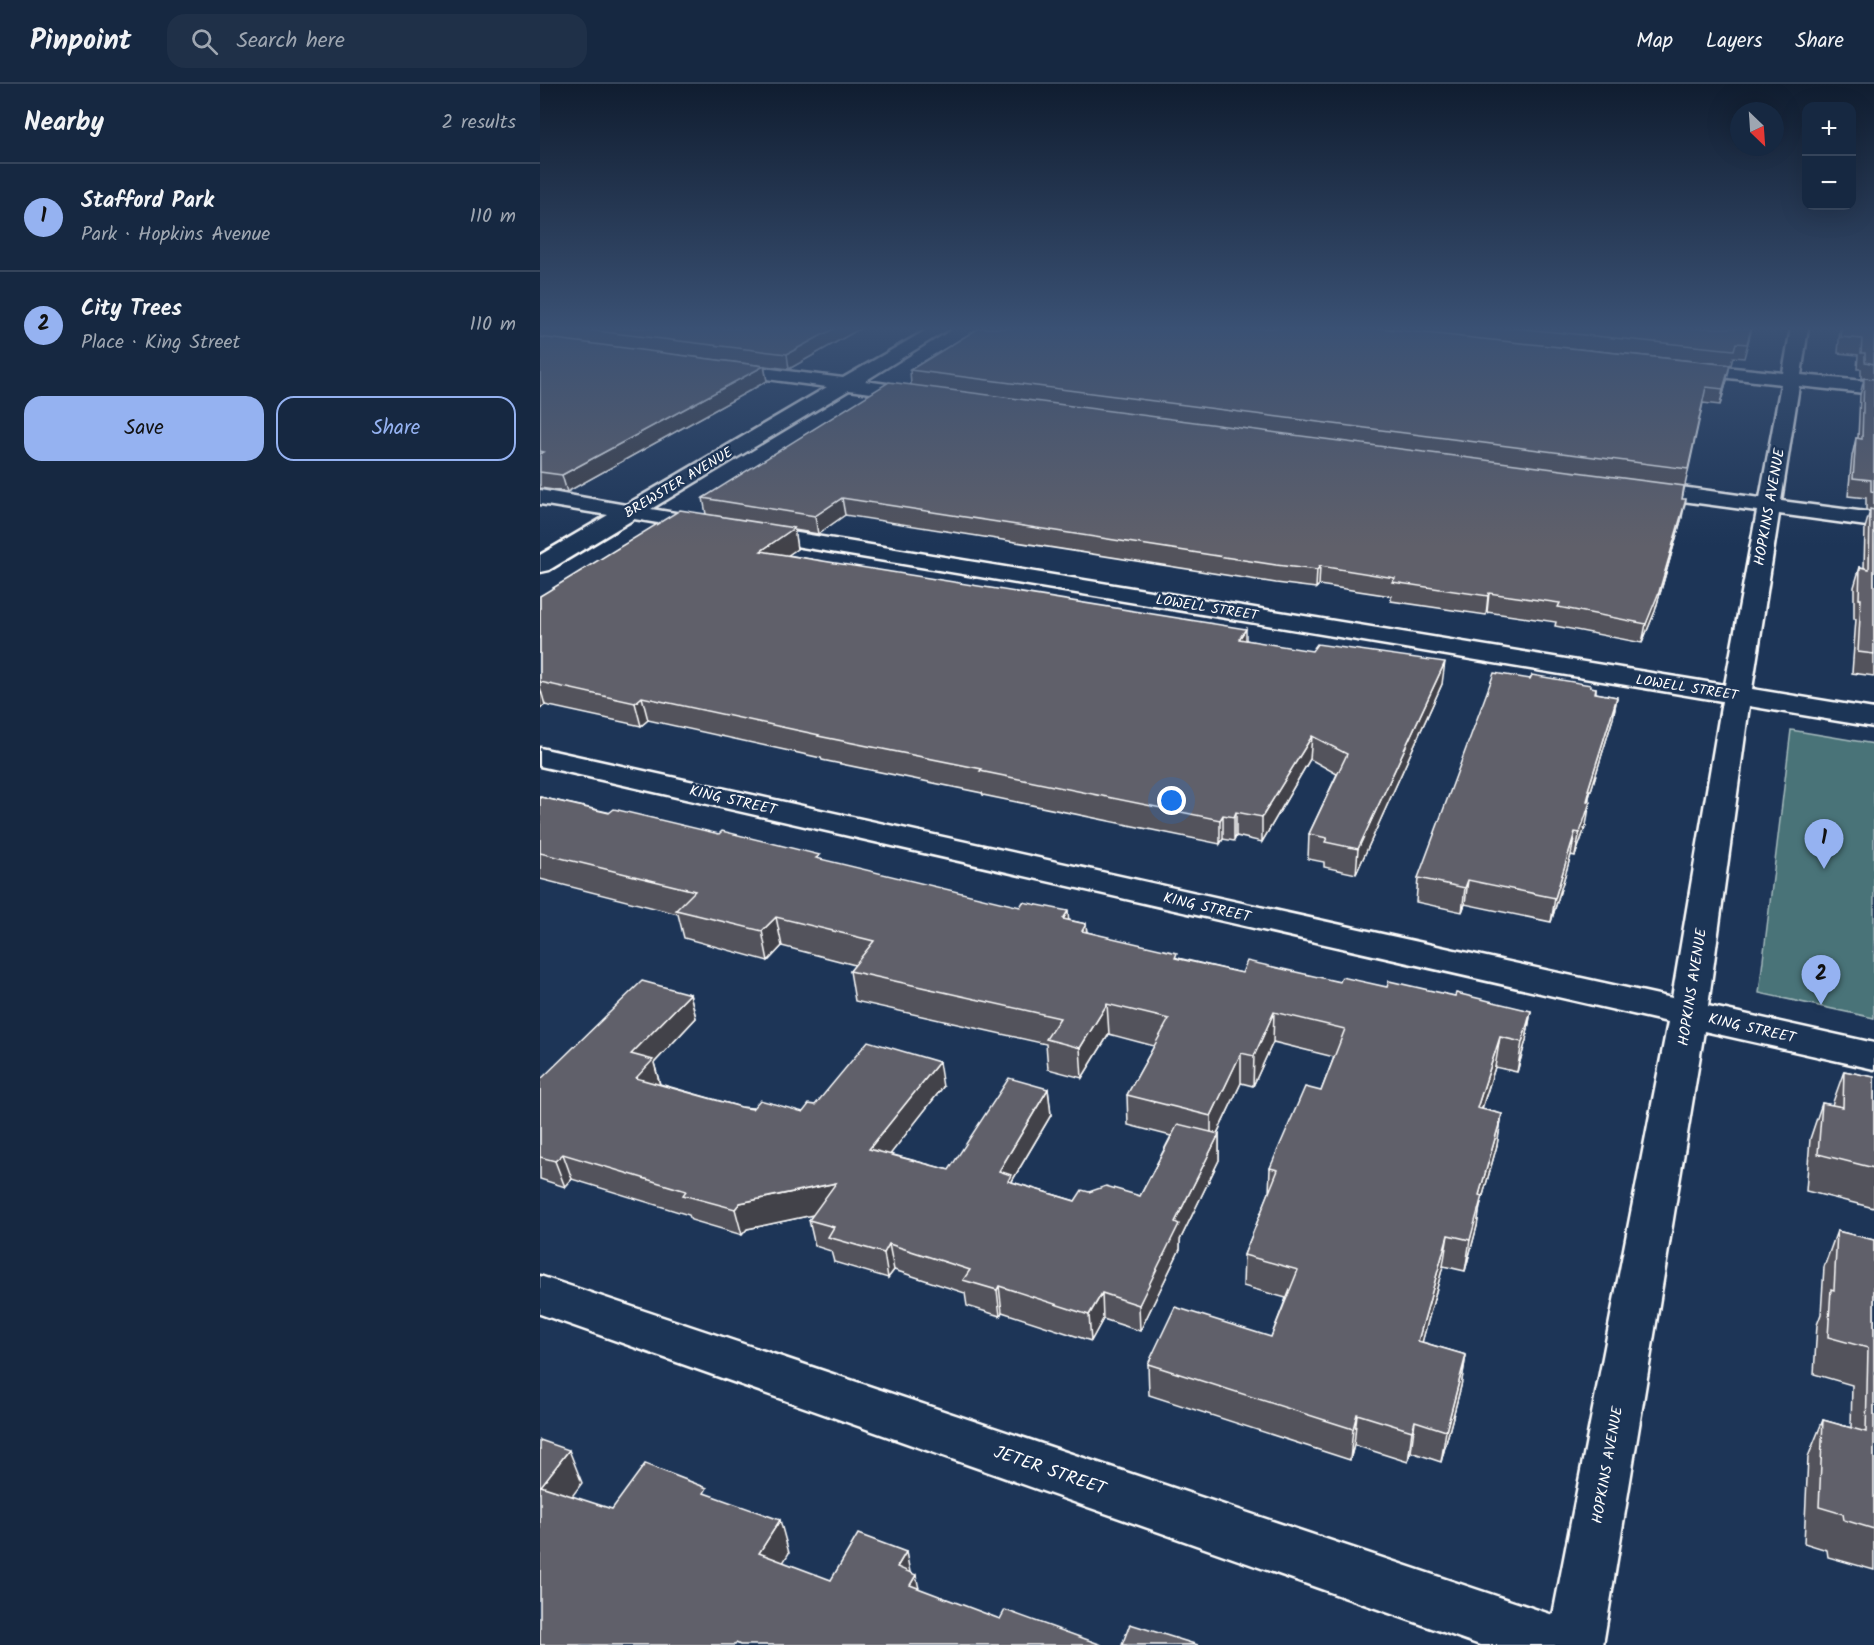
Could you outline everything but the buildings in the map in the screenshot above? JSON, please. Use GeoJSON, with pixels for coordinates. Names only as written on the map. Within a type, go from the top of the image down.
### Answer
{"type":"FeatureCollection","features":[{"type":"Feature","properties":{"kind":"street","name":"BREWSTER AVENUE"},"geometry":{"type":"LineString","coordinates":[[540,565],[815,401]]}},
{"type":"Feature","properties":{"kind":"street","name":"HOPKINS AVENUE"},"geometry":{"type":"LineString","coordinates":[[1575,1645],[1688,1014],[1737,695],[1788,401]]}},
{"type":"Feature","properties":{"kind":"street"},"geometry":{"type":"LineString","coordinates":[[1624,486],[1874,520]]}},
{"type":"Feature","properties":{"kind":"street","name":"LOWELL STREET"},"geometry":{"type":"LineString","coordinates":[[540,497],[1874,718]]}},
{"type":"Feature","properties":{"kind":"street","name":"KING STREET"},"geometry":{"type":"LineString","coordinates":[[540,757],[1874,1056]]}},
{"type":"Feature","properties":{"kind":"street","name":"JETER STREET"},"geometry":{"type":"LineString","coordinates":[[540,1295],[1560,1645]]}},
{"type":"Feature","properties":{"kind":"green space"},"geometry":{"type":"Polygon","coordinates":[[[1791,730],[1874,744],[1874,1018],[1759,993],[1791,730]]]}},
{"type":"Feature","properties":{"kind":"place","name":"Stafford Park"},"geometry":{"type":"Point","coordinates":[1824,869]}},
{"type":"Feature","properties":{"kind":"place","name":"City Trees"},"geometry":{"type":"Point","coordinates":[1821,1005]}}]}
